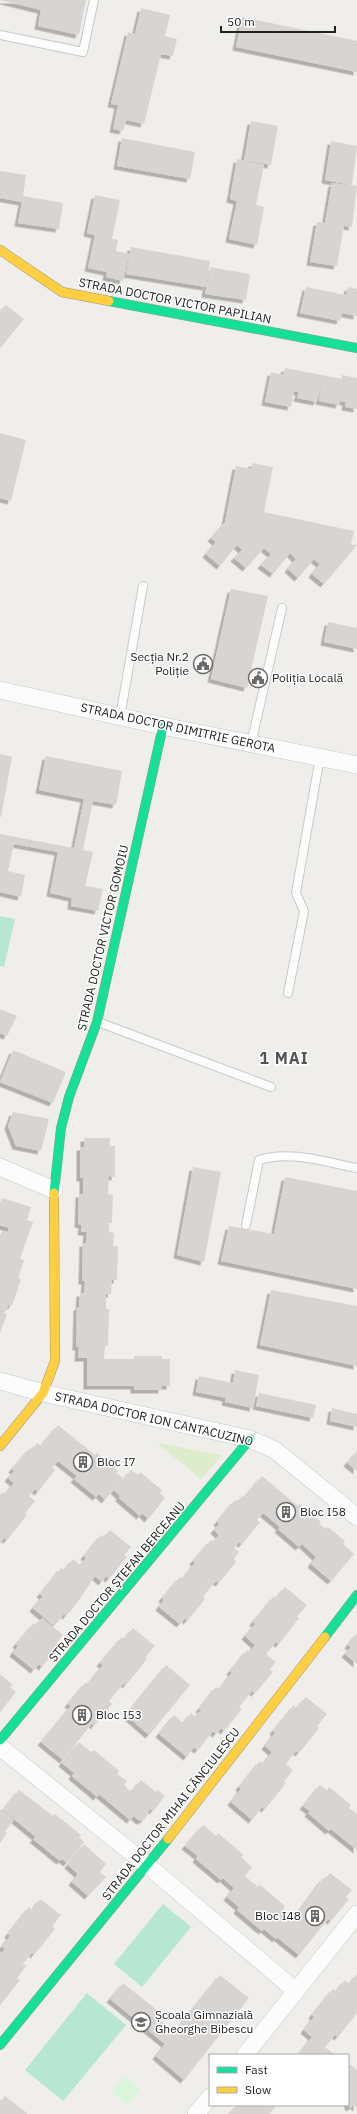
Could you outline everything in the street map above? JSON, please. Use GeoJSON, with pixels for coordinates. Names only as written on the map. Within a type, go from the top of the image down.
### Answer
{"type":"FeatureCollection","features":[{"type":"Feature","properties":{"kind":"street","name":"STRADA DOCTOR VICTOR PAPILIAN"},"geometry":{"type":"LineString","coordinates":[[0,250],[62,292],[357,348]]}},
{"type":"Feature","properties":{"kind":"street","name":"STRADA DOCTOR DIMITRIE GEROTA"},"geometry":{"type":"LineString","coordinates":[[0,690],[162,726],[357,765]]}},
{"type":"Feature","properties":{"kind":"street","name":"STRADA DOCTOR VICTOR GOMOIU"},"geometry":{"type":"LineString","coordinates":[[0,1446],[43,1393],[55,1360],[54,1190],[61,1128],[67,1104],[97,1022],[162,726]]}},
{"type":"Feature","properties":{"kind":"street"},"geometry":{"type":"LineString","coordinates":[[0,1167],[54,1190]]}},
{"type":"Feature","properties":{"kind":"street","name":"STRADA DOCTOR ION CANTACUZINO"},"geometry":{"type":"LineString","coordinates":[[0,1381],[43,1393],[250,1438],[275,1450],[357,1518]]}},
{"type":"Feature","properties":{"kind":"street","name":"STRADA DOCTOR ȘTEFAN BERCEANU"},"geometry":{"type":"LineString","coordinates":[[0,1740],[127,1589],[250,1438]]}},
{"type":"Feature","properties":{"kind":"street","name":"STRADA DOCTOR MIHAI CĂNCIULESCU"},"geometry":{"type":"LineString","coordinates":[[0,2045],[147,1865],[357,1595]]}},
{"type":"Feature","properties":{"kind":"street"},"geometry":{"type":"LineString","coordinates":[[0,1747],[147,1865],[296,1991]]}},
{"type":"Feature","properties":{"kind":"street"},"geometry":{"type":"LineString","coordinates":[[246,2054],[357,1914]]}},
{"type":"Feature","properties":{"kind":"street"},"geometry":{"type":"LineString","coordinates":[[196,2114],[209,2098]]}},
{"type":"Feature","properties":{"kind":"lane"},"geometry":{"type":"LineString","coordinates":[[0,35],[83,52],[94,0]]}},
{"type":"Feature","properties":{"kind":"lane"},"geometry":{"type":"LineString","coordinates":[[120,717],[143,586]]}},
{"type":"Feature","properties":{"kind":"lane"},"geometry":{"type":"LineString","coordinates":[[251,744],[282,608]]}},
{"type":"Feature","properties":{"kind":"lane"},"geometry":{"type":"LineString","coordinates":[[288,994],[304,911],[296,893],[320,757]]}},
{"type":"Feature","properties":{"kind":"lane"},"geometry":{"type":"LineString","coordinates":[[97,1022],[271,1087]]}},
{"type":"Feature","properties":{"kind":"lane"},"geometry":{"type":"LineString","coordinates":[[246,1225],[259,1160],[273,1156],[294,1156],[357,1168]]}},
{"type":"Feature","properties":{"kind":"green space"},"geometry":{"type":"Polygon","coordinates":[[[0,916],[15,919],[4,967],[0,966],[0,916]]]}},
{"type":"Feature","properties":{"kind":"green space"},"geometry":{"type":"Polygon","coordinates":[[[157,1443],[222,1455],[201,1479],[157,1443]]]}},
{"type":"Feature","properties":{"kind":"green space"},"geometry":{"type":"Polygon","coordinates":[[[163,1904],[191,1927],[142,1987],[114,1964],[163,1904]]]}},
{"type":"Feature","properties":{"kind":"green space"},"geometry":{"type":"Polygon","coordinates":[[[87,1993],[126,2025],[63,2101],[25,2070],[87,1993]]]}},
{"type":"Feature","properties":{"kind":"green space"},"geometry":{"type":"Polygon","coordinates":[[[124,2076],[140,2089],[128,2105],[112,2092],[124,2076]]]}},
{"type":"Feature","properties":{"kind":"building"},"geometry":{"type":"Polygon","coordinates":[[[0,0],[86,0],[79,35],[38,26],[41,10],[0,0]]]}},
{"type":"Feature","properties":{"kind":"building"},"geometry":{"type":"Polygon","coordinates":[[[141,8],[170,15],[165,36],[177,39],[173,56],[161,54],[144,124],[126,120],[123,131],[113,129],[118,105],[111,104],[128,32],[135,34],[141,8]]]}},
{"type":"Feature","properties":{"kind":"building"},"geometry":{"type":"Polygon","coordinates":[[[242,17],[357,41],[357,72],[236,47],[242,17]]]}},
{"type":"Feature","properties":{"kind":"building"},"geometry":{"type":"Polygon","coordinates":[[[251,121],[278,126],[271,165],[244,160],[251,121]]]}},
{"type":"Feature","properties":{"kind":"building"},"geometry":{"type":"Polygon","coordinates":[[[122,138],[195,152],[190,179],[117,166],[122,138]]]}},
{"type":"Feature","properties":{"kind":"building"},"geometry":{"type":"Polygon","coordinates":[[[331,141],[357,146],[352,185],[325,180],[331,141]]]}},
{"type":"Feature","properties":{"kind":"building"},"geometry":{"type":"Polygon","coordinates":[[[237,159],[264,165],[256,205],[264,207],[257,245],[229,239],[237,201],[230,199],[237,159]]]}},
{"type":"Feature","properties":{"kind":"building"},"geometry":{"type":"Polygon","coordinates":[[[0,171],[26,175],[23,196],[63,203],[59,229],[18,223],[22,202],[0,198],[0,171]]]}},
{"type":"Feature","properties":{"kind":"building"},"geometry":{"type":"Polygon","coordinates":[[[332,183],[357,186],[352,227],[332,224],[344,226],[337,266],[310,262],[317,222],[325,223],[332,183]]]}},
{"type":"Feature","properties":{"kind":"building"},"geometry":{"type":"Polygon","coordinates":[[[95,195],[120,200],[112,239],[118,240],[116,251],[129,254],[123,281],[106,277],[107,272],[88,268],[95,235],[87,233],[95,195]]]}},
{"type":"Feature","properties":{"kind":"building"},"geometry":{"type":"Polygon","coordinates":[[[131,247],[210,261],[206,287],[126,274],[131,247]]]}},
{"type":"Feature","properties":{"kind":"building"},"geometry":{"type":"Polygon","coordinates":[[[210,267],[250,274],[246,300],[205,294],[210,267]]]}},
{"type":"Feature","properties":{"kind":"building"},"geometry":{"type":"Polygon","coordinates":[[[306,287],[346,295],[340,321],[300,313],[306,287]]]}},
{"type":"Feature","properties":{"kind":"building"},"geometry":{"type":"Polygon","coordinates":[[[348,287],[357,289],[357,316],[342,313],[348,287]]]}},
{"type":"Feature","properties":{"kind":"building"},"geometry":{"type":"Polygon","coordinates":[[[6,305],[24,319],[0,348],[0,311],[6,305]]]}},
{"type":"Feature","properties":{"kind":"building"},"geometry":{"type":"Polygon","coordinates":[[[285,368],[342,379],[342,375],[357,378],[357,409],[345,407],[346,402],[340,401],[339,405],[319,401],[322,381],[317,402],[297,398],[299,392],[294,391],[291,407],[265,402],[271,372],[283,375],[285,368]]]}},
{"type":"Feature","properties":{"kind":"building"},"geometry":{"type":"Polygon","coordinates":[[[0,433],[26,440],[11,501],[0,498],[0,433]]]}},
{"type":"Feature","properties":{"kind":"building"},"geometry":{"type":"Polygon","coordinates":[[[252,463],[273,467],[264,512],[354,531],[351,544],[357,545],[324,584],[312,574],[320,564],[314,559],[298,578],[288,569],[296,559],[290,553],[273,574],[261,565],[271,554],[264,548],[246,568],[234,558],[242,550],[237,545],[220,566],[206,554],[216,542],[211,538],[225,522],[236,466],[251,469],[252,463]]]}},
{"type":"Feature","properties":{"kind":"building"},"geometry":{"type":"Polygon","coordinates":[[[231,589],[268,596],[247,688],[211,679],[231,589]]]}},
{"type":"Feature","properties":{"kind":"building"},"geometry":{"type":"Polygon","coordinates":[[[328,622],[357,628],[357,649],[324,642],[328,622]]]}},
{"type":"Feature","properties":{"kind":"building"},"geometry":{"type":"Polygon","coordinates":[[[0,754],[12,757],[1,817],[0,817],[0,754]]]}},
{"type":"Feature","properties":{"kind":"building"},"geometry":{"type":"Polygon","coordinates":[[[46,756],[122,771],[116,805],[93,801],[83,850],[93,852],[85,886],[103,889],[98,911],[71,906],[72,898],[50,893],[58,852],[14,844],[8,871],[25,875],[21,897],[0,892],[0,834],[74,848],[84,799],[39,790],[46,756]]]}},
{"type":"Feature","properties":{"kind":"building"},"geometry":{"type":"Polygon","coordinates":[[[0,1009],[17,1016],[7,1036],[0,1033],[0,1009]]]}},
{"type":"Feature","properties":{"kind":"building"},"geometry":{"type":"Polygon","coordinates":[[[13,1050],[66,1072],[53,1103],[0,1082],[13,1050]]]}},
{"type":"Feature","properties":{"kind":"building"},"geometry":{"type":"Polygon","coordinates":[[[13,1112],[49,1119],[41,1151],[16,1146],[8,1126],[13,1112]]]}},
{"type":"Feature","properties":{"kind":"building"},"geometry":{"type":"Polygon","coordinates":[[[84,1138],[110,1138],[110,1146],[115,1146],[115,1177],[109,1176],[108,1194],[113,1195],[112,1223],[109,1223],[109,1232],[114,1233],[113,1246],[118,1246],[117,1280],[112,1280],[111,1294],[106,1294],[106,1309],[109,1309],[108,1346],[105,1345],[104,1359],[134,1359],[134,1356],[162,1356],[162,1359],[170,1359],[170,1386],[162,1386],[162,1390],[134,1390],[134,1386],[87,1386],[87,1358],[78,1358],[79,1347],[76,1347],[77,1307],[79,1307],[80,1293],[84,1293],[85,1281],[82,1281],[83,1243],[86,1243],[87,1232],[81,1232],[82,1225],[78,1224],[79,1194],[83,1194],[83,1178],[80,1178],[80,1147],[84,1147],[84,1138]]]}},
{"type":"Feature","properties":{"kind":"building"},"geometry":{"type":"Polygon","coordinates":[[[193,1167],[221,1172],[204,1262],[177,1255],[193,1167]]]}},
{"type":"Feature","properties":{"kind":"building"},"geometry":{"type":"Polygon","coordinates":[[[285,1177],[357,1191],[357,1289],[221,1261],[229,1226],[274,1234],[285,1177]]]}},
{"type":"Feature","properties":{"kind":"building"},"geometry":{"type":"Polygon","coordinates":[[[2,1198],[31,1207],[27,1220],[33,1222],[20,1259],[24,1260],[18,1278],[21,1279],[12,1306],[8,1305],[6,1312],[0,1310],[0,1237],[2,1231],[8,1232],[9,1228],[0,1225],[0,1204],[2,1198]]]}},
{"type":"Feature","properties":{"kind":"building"},"geometry":{"type":"Polygon","coordinates":[[[271,1290],[357,1306],[357,1366],[260,1345],[271,1290]]]}},
{"type":"Feature","properties":{"kind":"building"},"geometry":{"type":"Polygon","coordinates":[[[0,1311],[7,1314],[0,1333],[0,1311]]]}},
{"type":"Feature","properties":{"kind":"building"},"geometry":{"type":"Polygon","coordinates":[[[235,1370],[259,1375],[253,1408],[225,1402],[226,1398],[196,1392],[199,1376],[233,1383],[235,1370]]]}},
{"type":"Feature","properties":{"kind":"building"},"geometry":{"type":"Polygon","coordinates":[[[259,1393],[316,1405],[313,1418],[256,1406],[259,1393]]]}},
{"type":"Feature","properties":{"kind":"building"},"geometry":{"type":"Polygon","coordinates":[[[332,1408],[357,1414],[357,1427],[330,1421],[332,1408]]]}},
{"type":"Feature","properties":{"kind":"building"},"geometry":{"type":"Polygon","coordinates":[[[58,1425],[95,1455],[97,1453],[118,1471],[116,1473],[123,1478],[105,1500],[99,1494],[96,1497],[74,1479],[77,1476],[58,1461],[52,1468],[55,1470],[38,1492],[35,1489],[29,1496],[35,1501],[25,1513],[27,1515],[7,1540],[4,1538],[0,1544],[0,1495],[2,1492],[5,1494],[14,1483],[8,1478],[14,1471],[12,1469],[30,1448],[32,1450],[37,1443],[41,1446],[58,1425]]]}},
{"type":"Feature","properties":{"kind":"building"},"geometry":{"type":"Polygon","coordinates":[[[357,1451],[357,1471],[347,1463],[357,1451]]]}},
{"type":"Feature","properties":{"kind":"building"},"geometry":{"type":"Polygon","coordinates":[[[131,1470],[138,1475],[140,1472],[162,1490],[160,1493],[165,1498],[148,1519],[142,1513],[140,1516],[119,1498],[120,1496],[114,1490],[131,1470]]]}},
{"type":"Feature","properties":{"kind":"building"},"geometry":{"type":"Polygon","coordinates":[[[262,1476],[298,1506],[299,1504],[312,1514],[321,1522],[319,1524],[326,1529],[328,1527],[345,1541],[343,1544],[354,1554],[331,1581],[311,1564],[316,1557],[302,1544],[299,1547],[278,1529],[280,1527],[263,1513],[257,1520],[260,1522],[242,1544],[239,1542],[234,1548],[239,1552],[234,1559],[236,1562],[219,1583],[216,1581],[209,1589],[203,1597],[205,1599],[187,1621],[185,1618],[180,1624],[159,1607],[164,1600],[162,1598],[180,1577],[182,1579],[195,1563],[193,1561],[211,1540],[213,1542],[219,1535],[214,1530],[219,1524],[217,1522],[235,1500],[237,1502],[242,1496],[244,1497],[262,1476]]]}},
{"type":"Feature","properties":{"kind":"building"},"geometry":{"type":"Polygon","coordinates":[[[110,1530],[131,1547],[124,1555],[127,1557],[109,1579],[106,1576],[102,1582],[95,1576],[77,1603],[66,1616],[64,1614],[54,1626],[33,1608],[43,1596],[40,1594],[61,1568],[64,1570],[73,1559],[80,1565],[86,1558],[84,1556],[101,1535],[104,1537],[110,1530]]]}},
{"type":"Feature","properties":{"kind":"building"},"geometry":{"type":"Polygon","coordinates":[[[285,1587],[307,1605],[297,1616],[299,1618],[279,1644],[276,1642],[266,1654],[276,1662],[270,1669],[273,1672],[255,1693],[252,1691],[239,1707],[242,1709],[224,1731],[221,1728],[216,1734],[213,1731],[198,1750],[194,1747],[187,1757],[159,1734],[174,1715],[183,1723],[191,1713],[195,1717],[201,1710],[199,1709],[216,1687],[219,1689],[232,1673],[230,1671],[247,1650],[250,1652],[255,1645],[245,1636],[255,1624],[253,1622],[274,1596],[276,1598],[285,1587]]]}},
{"type":"Feature","properties":{"kind":"building"},"geometry":{"type":"Polygon","coordinates":[[[42,1618],[63,1635],[57,1643],[60,1645],[42,1667],[39,1664],[34,1670],[13,1653],[18,1646],[16,1644],[34,1623],[36,1625],[42,1618]]]}},
{"type":"Feature","properties":{"kind":"building"},"geometry":{"type":"Polygon","coordinates":[[[133,1628],[155,1646],[145,1657],[147,1659],[126,1685],[124,1683],[109,1701],[112,1704],[94,1726],[92,1723],[63,1760],[41,1742],[71,1706],[68,1704],[86,1682],[88,1684],[103,1665],[100,1663],[122,1637],[124,1639],[133,1628]]]}},
{"type":"Feature","properties":{"kind":"building"},"geometry":{"type":"Polygon","coordinates":[[[357,1633],[357,1664],[345,1654],[351,1647],[348,1645],[357,1633]]]}},
{"type":"Feature","properties":{"kind":"building"},"geometry":{"type":"Polygon","coordinates":[[[166,1665],[190,1685],[149,1735],[126,1715],[166,1665]]]}},
{"type":"Feature","properties":{"kind":"building"},"geometry":{"type":"Polygon","coordinates":[[[0,1674],[13,1685],[10,1687],[16,1692],[0,1712],[0,1674]]]}},
{"type":"Feature","properties":{"kind":"building"},"geometry":{"type":"Polygon","coordinates":[[[306,1697],[327,1714],[317,1726],[319,1728],[299,1753],[296,1751],[286,1764],[293,1770],[284,1782],[286,1783],[265,1809],[262,1807],[252,1820],[231,1802],[241,1789],[239,1787],[260,1761],[263,1764],[272,1752],[265,1746],[275,1733],[273,1731],[294,1705],[296,1708],[306,1697]]]}},
{"type":"Feature","properties":{"kind":"building"},"geometry":{"type":"Polygon","coordinates":[[[79,1742],[91,1752],[94,1750],[119,1771],[117,1774],[127,1781],[124,1785],[131,1792],[141,1780],[156,1792],[158,1790],[165,1796],[153,1811],[150,1809],[145,1819],[140,1821],[134,1816],[130,1820],[99,1794],[97,1797],[72,1776],[74,1773],[62,1763],[79,1742]]]}},
{"type":"Feature","properties":{"kind":"building"},"geometry":{"type":"Polygon","coordinates":[[[320,1785],[327,1790],[329,1787],[338,1794],[351,1805],[349,1808],[357,1814],[357,1850],[331,1829],[329,1831],[308,1813],[310,1811],[303,1806],[320,1785]]]}},
{"type":"Feature","properties":{"kind":"building"},"geometry":{"type":"Polygon","coordinates":[[[19,1790],[53,1816],[55,1814],[81,1835],[79,1837],[84,1842],[67,1863],[62,1859],[60,1861],[33,1839],[36,1837],[3,1810],[19,1790]]]}},
{"type":"Feature","properties":{"kind":"building"},"geometry":{"type":"Polygon","coordinates":[[[0,1809],[14,1820],[5,1831],[7,1833],[0,1843],[0,1809]]]}},
{"type":"Feature","properties":{"kind":"building"},"geometry":{"type":"Polygon","coordinates":[[[203,1825],[216,1836],[218,1833],[244,1855],[241,1857],[252,1867],[245,1876],[258,1887],[259,1884],[285,1906],[283,1909],[294,1918],[323,1878],[325,1880],[330,1873],[352,1890],[346,1897],[349,1899],[331,1921],[328,1919],[299,1955],[277,1937],[276,1939],[264,1929],[262,1931],[237,1910],[239,1907],[227,1897],[234,1888],[223,1878],[221,1880],[196,1859],[198,1856],[185,1846],[203,1825]]]}},
{"type":"Feature","properties":{"kind":"building"},"geometry":{"type":"Polygon","coordinates":[[[84,1844],[106,1864],[100,1872],[106,1877],[88,1896],[72,1882],[78,1874],[68,1865],[84,1844]]]}},
{"type":"Feature","properties":{"kind":"building"},"geometry":{"type":"Polygon","coordinates":[[[40,1899],[61,1915],[52,1926],[55,1929],[34,1955],[32,1953],[23,1963],[16,1959],[26,1966],[17,1978],[20,1980],[0,2005],[0,1956],[5,1949],[2,1947],[10,1936],[8,1934],[29,1907],[32,1910],[40,1899]]]}},
{"type":"Feature","properties":{"kind":"building"},"geometry":{"type":"Polygon","coordinates":[[[357,1974],[357,2013],[338,2037],[335,2035],[325,2047],[334,2054],[299,2054],[312,2037],[304,2030],[314,2017],[312,2015],[333,1989],[336,1991],[345,1980],[349,1984],[357,1974]]]}},
{"type":"Feature","properties":{"kind":"building"},"geometry":{"type":"Polygon","coordinates":[[[220,1975],[249,1998],[184,2080],[156,2056],[165,2044],[110,1999],[123,1983],[162,2014],[158,2019],[174,2032],[220,1975]]]}},
{"type":"Feature","properties":{"kind":"building"},"geometry":{"type":"Polygon","coordinates":[[[351,2065],[357,2070],[357,2108],[353,2105],[351,2108],[348,2106],[349,2066],[351,2065]]]}},
{"type":"Feature","properties":{"kind":"building"},"geometry":{"type":"Polygon","coordinates":[[[5,2096],[27,2113],[0,2114],[0,2102],[5,2096]]]}},
{"type":"Feature","properties":{"kind":"building"},"geometry":{"type":"Polygon","coordinates":[[[236,2106],[276,2106],[269,2114],[229,2114],[236,2106]]]}},
{"type":"Feature","properties":{"kind":"traffic: fast"},"geometry":{"type":"LineString","coordinates":[[109,301],[357,348]]}},
{"type":"Feature","properties":{"kind":"traffic: fast"},"geometry":{"type":"LineString","coordinates":[[54,1193],[61,1128],[69,1097],[97,1022],[163,726]]}},
{"type":"Feature","properties":{"kind":"traffic: fast"},"geometry":{"type":"LineString","coordinates":[[0,1740],[250,1439]]}},
{"type":"Feature","properties":{"kind":"traffic: fast"},"geometry":{"type":"LineString","coordinates":[[325,1637],[357,1595]]}},
{"type":"Feature","properties":{"kind":"traffic: fast"},"geometry":{"type":"LineString","coordinates":[[0,2045],[168,1839]]}},
{"type":"Feature","properties":{"kind":"traffic: slow"},"geometry":{"type":"LineString","coordinates":[[0,250],[62,292],[109,301]]}},
{"type":"Feature","properties":{"kind":"traffic: slow"},"geometry":{"type":"LineString","coordinates":[[0,1446],[43,1393],[55,1361],[54,1193]]}},
{"type":"Feature","properties":{"kind":"traffic: slow"},"geometry":{"type":"LineString","coordinates":[[168,1839],[325,1637]]}},
{"type":"Feature","properties":{"kind":"place","name":"Secția Nr.2 Poliție"},"geometry":{"type":"Point","coordinates":[203,664]}},
{"type":"Feature","properties":{"kind":"place","name":"Poliția Locală"},"geometry":{"type":"Point","coordinates":[258,678]}},
{"type":"Feature","properties":{"kind":"place","name":"Bloc I7"},"geometry":{"type":"Point","coordinates":[83,1462]}},
{"type":"Feature","properties":{"kind":"place","name":"Bloc I58"},"geometry":{"type":"Point","coordinates":[286,1512]}},
{"type":"Feature","properties":{"kind":"place","name":"Bloc I53"},"geometry":{"type":"Point","coordinates":[82,1715]}},
{"type":"Feature","properties":{"kind":"place","name":"Bloc I48"},"geometry":{"type":"Point","coordinates":[315,1916]}},
{"type":"Feature","properties":{"kind":"place","name":"Școala Gimnazială Gheorghe Bibescu"},"geometry":{"type":"Point","coordinates":[141,2022]}},
{"type":"Feature","properties":{"kind":"district","name":"1 MAI"},"geometry":{"type":"Point","coordinates":[284,1058]}}]}
